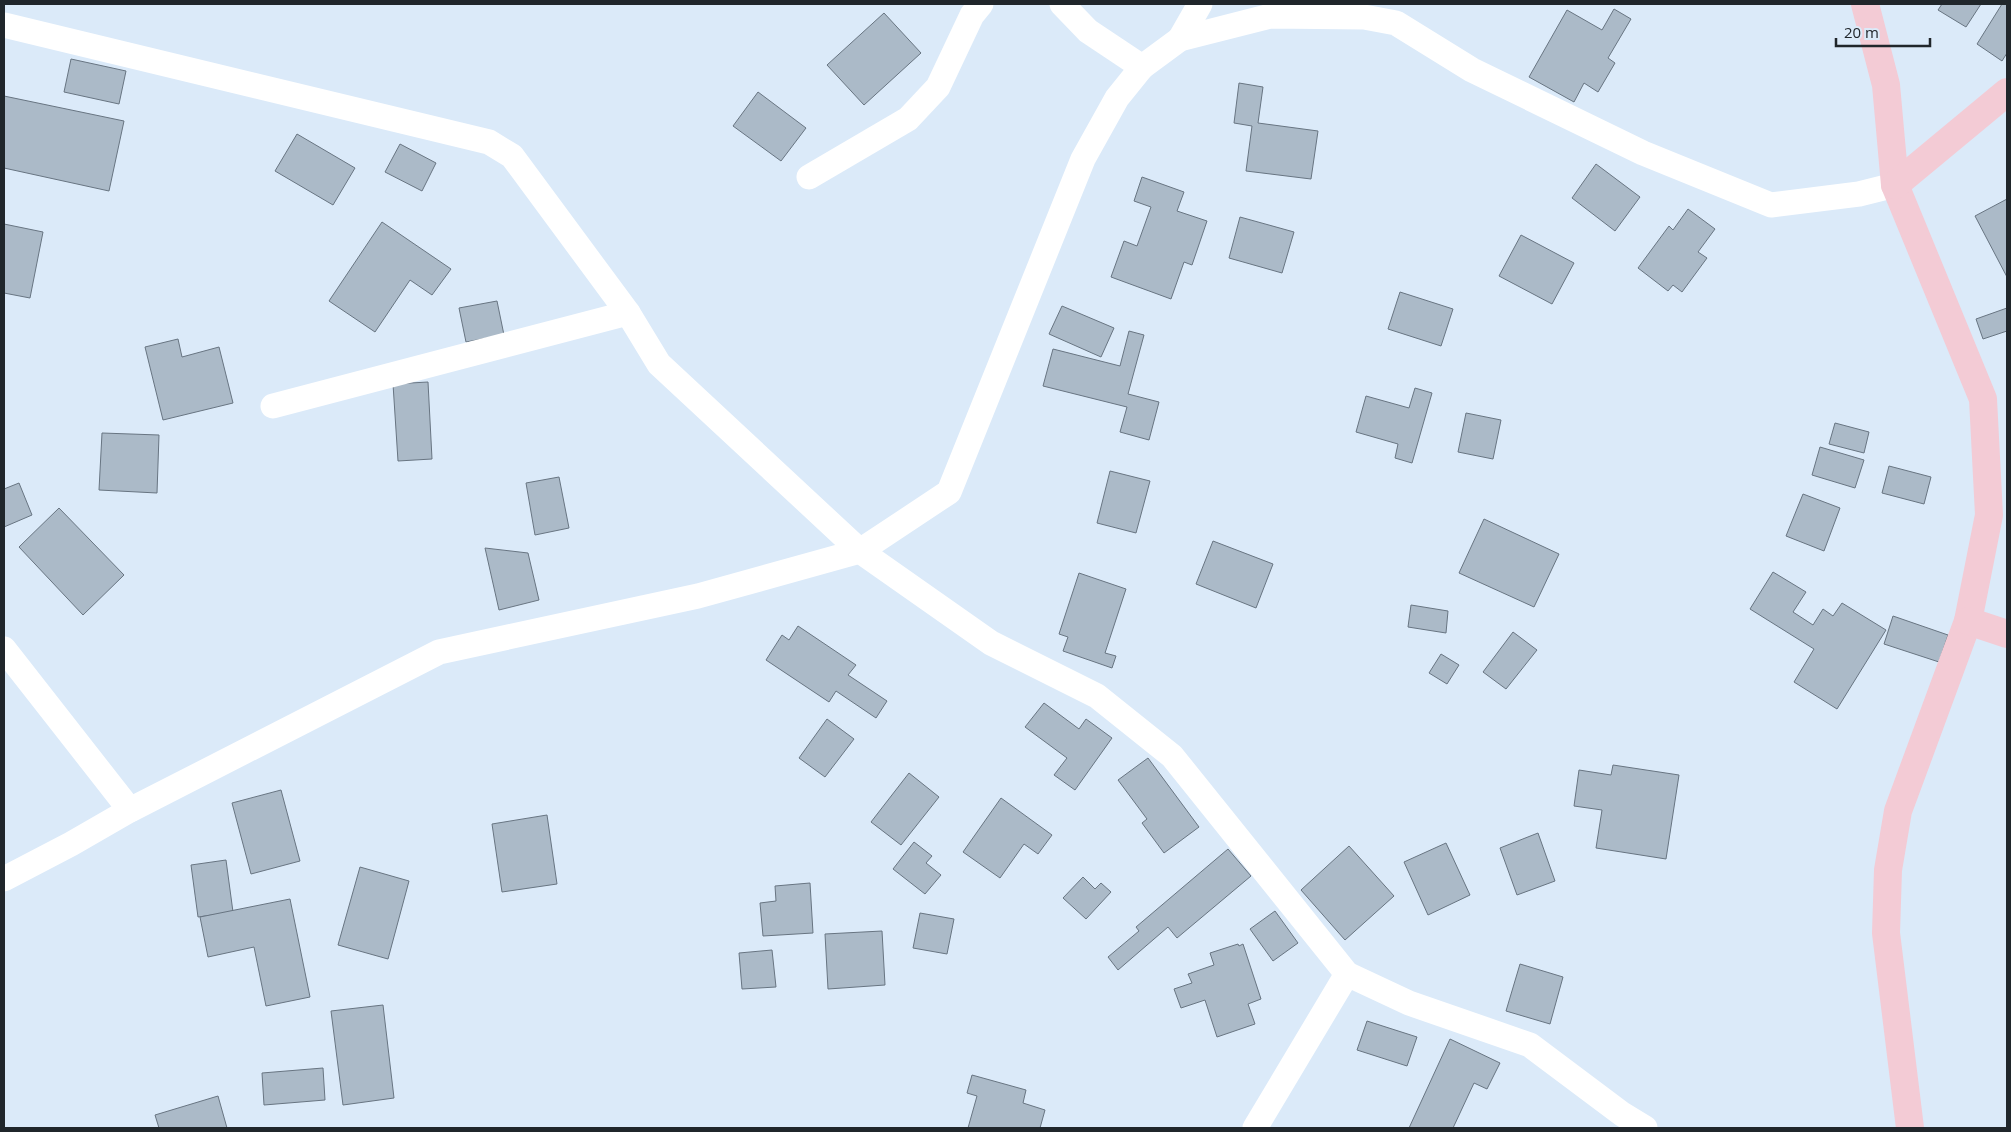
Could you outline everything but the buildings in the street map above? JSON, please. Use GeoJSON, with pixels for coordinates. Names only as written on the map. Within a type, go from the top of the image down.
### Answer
{"type":"FeatureCollection","features":[{"type":"Feature","properties":{"kind":"street"},"geometry":{"type":"LineString","coordinates":[[810,177],[908,119],[938,86],[972,15],[981,4]]}},
{"type":"Feature","properties":{"kind":"street"},"geometry":{"type":"LineString","coordinates":[[1062,4],[1088,31],[1142,67]]}},
{"type":"Feature","properties":{"kind":"street"},"geometry":{"type":"LineString","coordinates":[[1180,39],[1200,4]]}},
{"type":"Feature","properties":{"kind":"street"},"geometry":{"type":"LineString","coordinates":[[1865,4],[1886,85],[1895,185],[1983,399],[1989,515],[1968,621],[1898,812],[1888,870],[1886,933],[1910,1128]]}},
{"type":"Feature","properties":{"kind":"street"},"geometry":{"type":"LineString","coordinates":[[4,879],[130,810],[439,652],[698,596],[860,550],[949,492],[1083,158],[1117,98],[1142,67],[1180,39],[1270,16],[1364,17],[1396,23],[1472,70],[1643,153],[1771,205],[1860,194],[1895,185],[2007,92]]}},
{"type":"Feature","properties":{"kind":"street"},"geometry":{"type":"LineString","coordinates":[[4,25],[489,142],[512,156],[628,313],[659,364],[860,550],[991,643],[1097,696],[1172,756],[1347,974],[1409,1003],[1530,1045],[1622,1114],[1645,1128]]}},
{"type":"Feature","properties":{"kind":"street"},"geometry":{"type":"LineString","coordinates":[[273,406],[628,313]]}},
{"type":"Feature","properties":{"kind":"street"},"geometry":{"type":"LineString","coordinates":[[1968,621],[2007,634]]}},
{"type":"Feature","properties":{"kind":"street"},"geometry":{"type":"LineString","coordinates":[[4,649],[130,810]]}},
{"type":"Feature","properties":{"kind":"street"},"geometry":{"type":"LineString","coordinates":[[1255,1128],[1347,974]]}}]}
